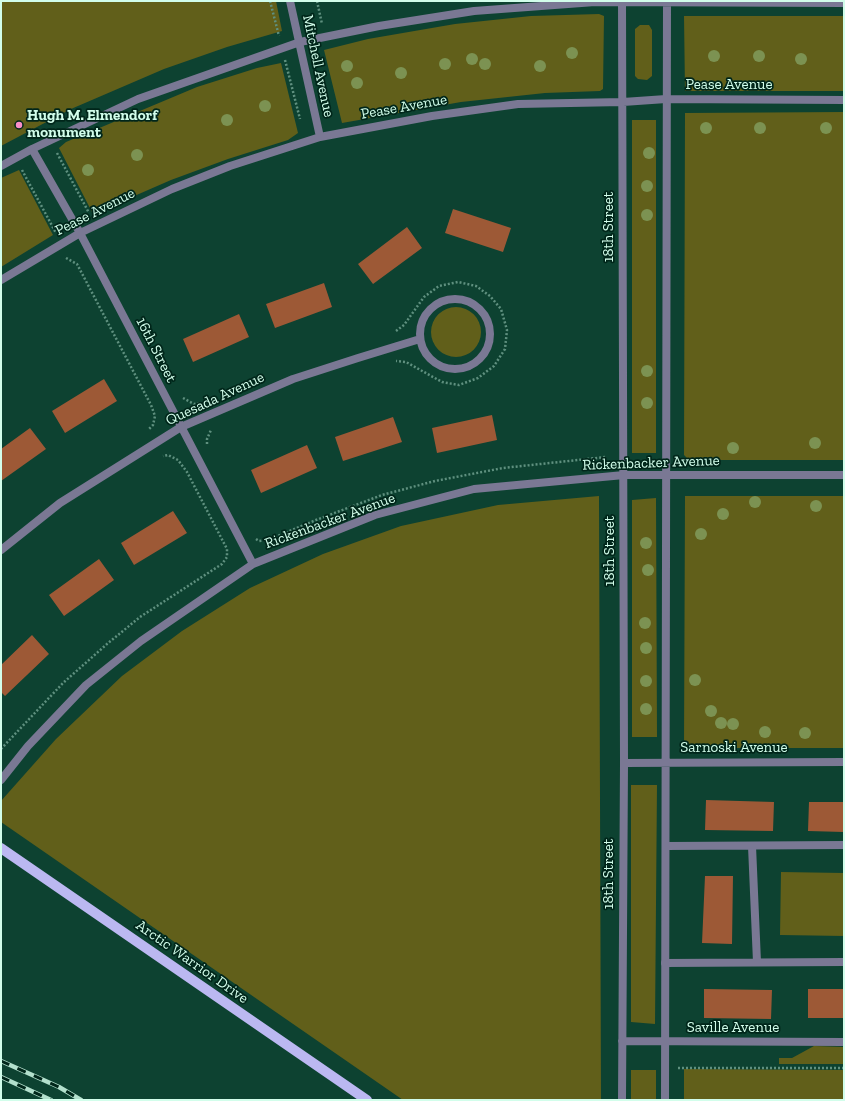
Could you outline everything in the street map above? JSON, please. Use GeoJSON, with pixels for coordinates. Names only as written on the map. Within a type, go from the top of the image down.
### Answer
{"type":"FeatureCollection","features":[{"type":"Feature","properties":{"kind":"main road","name":"Arctic Warrior Drive"},"geometry":{"type":"LineString","coordinates":[[1,848],[367,1100]]}},
{"type":"Feature","properties":{"kind":"street","name":"Mitchell Avenue"},"geometry":{"type":"LineString","coordinates":[[290,1],[320,137]]}},
{"type":"Feature","properties":{"kind":"street"},"geometry":{"type":"LineString","coordinates":[[1,166],[32,149],[138,99],[300,42],[379,26],[474,11],[595,2],[844,3]]}},
{"type":"Feature","properties":{"kind":"street","name":"18th Street"},"geometry":{"type":"LineString","coordinates":[[622,2],[624,475],[622,1100]]}},
{"type":"Feature","properties":{"kind":"street"},"geometry":{"type":"LineString","coordinates":[[665,1100],[667,763],[667,2]]}},
{"type":"Feature","properties":{"kind":"street","name":"Pease Avenue"},"geometry":{"type":"LineString","coordinates":[[1,280],[80,233],[172,189],[230,166],[320,137],[432,116],[518,104],[623,102],[666,99],[844,100]]}},
{"type":"Feature","properties":{"kind":"street","name":"16th Street"},"geometry":{"type":"LineString","coordinates":[[32,149],[80,233],[254,564]]}},
{"type":"Feature","properties":{"kind":"street"},"geometry":{"type":"LineString","coordinates":[[455,298],[467,300],[478,307],[486,316],[490,327],[490,340],[487,350],[480,359],[461,369],[450,369],[439,365],[430,359],[424,350],[420,339],[420,327],[425,316],[432,307],[443,300],[455,298]]}},
{"type":"Feature","properties":{"kind":"street","name":"Quesada Avenue"},"geometry":{"type":"LineString","coordinates":[[1,550],[60,503],[181,427],[293,379],[420,339]]}},
{"type":"Feature","properties":{"kind":"street","name":"Rickenbacker Avenue"},"geometry":{"type":"LineString","coordinates":[[1,780],[28,746],[86,685],[141,641],[254,564],[375,516],[474,489],[624,475],[844,475]]}},
{"type":"Feature","properties":{"kind":"street","name":"Sarnoski Avenue"},"geometry":{"type":"LineString","coordinates":[[624,763],[844,762]]}},
{"type":"Feature","properties":{"kind":"street"},"geometry":{"type":"LineString","coordinates":[[666,846],[844,846]]}},
{"type":"Feature","properties":{"kind":"street"},"geometry":{"type":"LineString","coordinates":[[752,846],[757,962]]}},
{"type":"Feature","properties":{"kind":"street"},"geometry":{"type":"LineString","coordinates":[[666,963],[844,962]]}},
{"type":"Feature","properties":{"kind":"street","name":"Saville Avenue"},"geometry":{"type":"LineString","coordinates":[[622,1041],[844,1042]]}},
{"type":"Feature","properties":{"kind":"path"},"geometry":{"type":"LineString","coordinates":[[270,1],[306,142]]}},
{"type":"Feature","properties":{"kind":"path"},"geometry":{"type":"LineString","coordinates":[[316,1],[322,24]]}},
{"type":"Feature","properties":{"kind":"path"},"geometry":{"type":"LineString","coordinates":[[15,158],[62,244],[71,259],[77,264],[151,405],[154,416],[153,425],[143,436]]}},
{"type":"Feature","properties":{"kind":"path"},"geometry":{"type":"LineString","coordinates":[[66,258],[71,259]]}},
{"type":"Feature","properties":{"kind":"path"},"geometry":{"type":"LineString","coordinates":[[1,749],[63,683],[107,644],[140,617],[222,564],[227,557],[227,549],[187,472],[178,460],[168,455],[156,456]]}},
{"type":"Feature","properties":{"kind":"path"},"geometry":{"type":"LineString","coordinates":[[665,1068],[844,1068]]}},
{"type":"Feature","properties":{"kind":"shaded area"},"geometry":{"type":"Polygon","coordinates":[[[1,1],[276,1],[282,31],[227,47],[164,69],[71,109],[1,146],[1,1]]]}},
{"type":"Feature","properties":{"kind":"shaded area"},"geometry":{"type":"Polygon","coordinates":[[[599,14],[604,16],[603,89],[600,91],[545,93],[461,102],[342,123],[324,50],[368,39],[455,24],[531,16],[599,14]]]}},
{"type":"Feature","properties":{"kind":"shaded area"},"geometry":{"type":"Polygon","coordinates":[[[684,16],[844,16],[844,91],[685,91],[684,16]]]}},
{"type":"Feature","properties":{"kind":"shaded area"},"geometry":{"type":"Polygon","coordinates":[[[640,25],[649,25],[652,30],[652,76],[647,80],[638,79],[635,76],[635,29],[640,25]]]}},
{"type":"Feature","properties":{"kind":"shaded area"},"geometry":{"type":"Polygon","coordinates":[[[281,63],[298,133],[288,140],[228,159],[171,180],[93,214],[59,148],[66,142],[197,87],[257,68],[281,63]]]}},
{"type":"Feature","properties":{"kind":"shaded area"},"geometry":{"type":"Polygon","coordinates":[[[844,112],[844,460],[689,460],[684,455],[685,113],[844,112]]]}},
{"type":"Feature","properties":{"kind":"shaded area"},"geometry":{"type":"Polygon","coordinates":[[[632,120],[656,120],[656,453],[632,453],[632,120]]]}},
{"type":"Feature","properties":{"kind":"shaded area"},"geometry":{"type":"Polygon","coordinates":[[[19,170],[53,235],[1,267],[1,178],[19,170]]]}},
{"type":"Feature","properties":{"kind":"shaded area"},"geometry":{"type":"Polygon","coordinates":[[[451,307],[461,307],[474,314],[481,327],[481,337],[474,350],[461,357],[451,357],[442,353],[435,346],[431,337],[431,327],[435,318],[442,311],[451,307]]]}},
{"type":"Feature","properties":{"kind":"shaded area"},"geometry":{"type":"Polygon","coordinates":[[[599,496],[601,1100],[403,1100],[1,822],[1,801],[56,739],[122,676],[182,631],[250,588],[323,554],[401,526],[498,505],[599,496]]]}},
{"type":"Feature","properties":{"kind":"shaded area"},"geometry":{"type":"Polygon","coordinates":[[[685,496],[844,496],[844,748],[684,748],[685,496]]]}},
{"type":"Feature","properties":{"kind":"shaded area"},"geometry":{"type":"Polygon","coordinates":[[[656,498],[657,737],[632,737],[632,500],[656,498]]]}},
{"type":"Feature","properties":{"kind":"shaded area"},"geometry":{"type":"Polygon","coordinates":[[[631,785],[657,785],[655,1024],[631,1022],[631,785]]]}},
{"type":"Feature","properties":{"kind":"shaded area"},"geometry":{"type":"Polygon","coordinates":[[[781,872],[844,873],[844,936],[780,935],[781,872]]]}},
{"type":"Feature","properties":{"kind":"shaded area"},"geometry":{"type":"Polygon","coordinates":[[[814,1046],[844,1047],[844,1064],[779,1064],[779,1058],[792,1058],[814,1046]]]}},
{"type":"Feature","properties":{"kind":"shaded area"},"geometry":{"type":"Polygon","coordinates":[[[684,1069],[844,1070],[844,1100],[684,1100],[684,1069]]]}},
{"type":"Feature","properties":{"kind":"shaded area"},"geometry":{"type":"Polygon","coordinates":[[[631,1070],[656,1070],[656,1100],[631,1100],[631,1070]]]}},
{"type":"Feature","properties":{"kind":"building"},"geometry":{"type":"Polygon","coordinates":[[[453,209],[511,228],[503,252],[445,233],[453,209]]]}},
{"type":"Feature","properties":{"kind":"building"},"geometry":{"type":"Polygon","coordinates":[[[407,227],[422,248],[373,284],[358,264],[407,227]]]}},
{"type":"Feature","properties":{"kind":"building"},"geometry":{"type":"Polygon","coordinates":[[[324,283],[332,307],[275,328],[266,304],[324,283]]]}},
{"type":"Feature","properties":{"kind":"building"},"geometry":{"type":"Polygon","coordinates":[[[239,314],[249,337],[193,362],[183,339],[239,314]]]}},
{"type":"Feature","properties":{"kind":"building"},"geometry":{"type":"Polygon","coordinates":[[[104,379],[117,401],[65,433],[52,411],[104,379]]]}},
{"type":"Feature","properties":{"kind":"building"},"geometry":{"type":"Polygon","coordinates":[[[492,415],[497,440],[437,453],[432,428],[492,415]]]}},
{"type":"Feature","properties":{"kind":"building"},"geometry":{"type":"Polygon","coordinates":[[[393,417],[402,442],[343,461],[335,437],[393,417]]]}},
{"type":"Feature","properties":{"kind":"building"},"geometry":{"type":"Polygon","coordinates":[[[30,428],[46,449],[1,481],[1,449],[30,428]]]}},
{"type":"Feature","properties":{"kind":"building"},"geometry":{"type":"Polygon","coordinates":[[[307,445],[317,468],[261,493],[251,470],[307,445]]]}},
{"type":"Feature","properties":{"kind":"building"},"geometry":{"type":"Polygon","coordinates":[[[173,511],[187,533],[134,565],[121,543],[173,511]]]}},
{"type":"Feature","properties":{"kind":"building"},"geometry":{"type":"Polygon","coordinates":[[[99,559],[114,580],[64,616],[49,595],[99,559]]]}},
{"type":"Feature","properties":{"kind":"building"},"geometry":{"type":"Polygon","coordinates":[[[32,635],[49,654],[5,696],[1,692],[1,665],[32,635]]]}},
{"type":"Feature","properties":{"kind":"building"},"geometry":{"type":"Polygon","coordinates":[[[706,800],[774,802],[773,831],[705,830],[706,800]]]}},
{"type":"Feature","properties":{"kind":"building"},"geometry":{"type":"Polygon","coordinates":[[[809,802],[844,802],[844,832],[808,831],[809,802]]]}},
{"type":"Feature","properties":{"kind":"building"},"geometry":{"type":"Polygon","coordinates":[[[705,876],[733,876],[732,944],[702,943],[705,876]]]}},
{"type":"Feature","properties":{"kind":"building"},"geometry":{"type":"Polygon","coordinates":[[[704,989],[772,990],[771,1019],[704,1018],[704,989]]]}},
{"type":"Feature","properties":{"kind":"building"},"geometry":{"type":"Polygon","coordinates":[[[808,989],[844,989],[844,1018],[808,1018],[808,989]]]}},
{"type":"Feature","properties":{"kind":"railway"},"geometry":{"type":"LineString","coordinates":[[1,1061],[59,1087],[81,1100]]}},
{"type":"Feature","properties":{"kind":"railway"},"geometry":{"type":"LineString","coordinates":[[1,1077],[51,1100]]}},
{"type":"Feature","properties":{"kind":"place","name":"Hugh M. Elmendorf monument"},"geometry":{"type":"Point","coordinates":[19,125]}}]}
